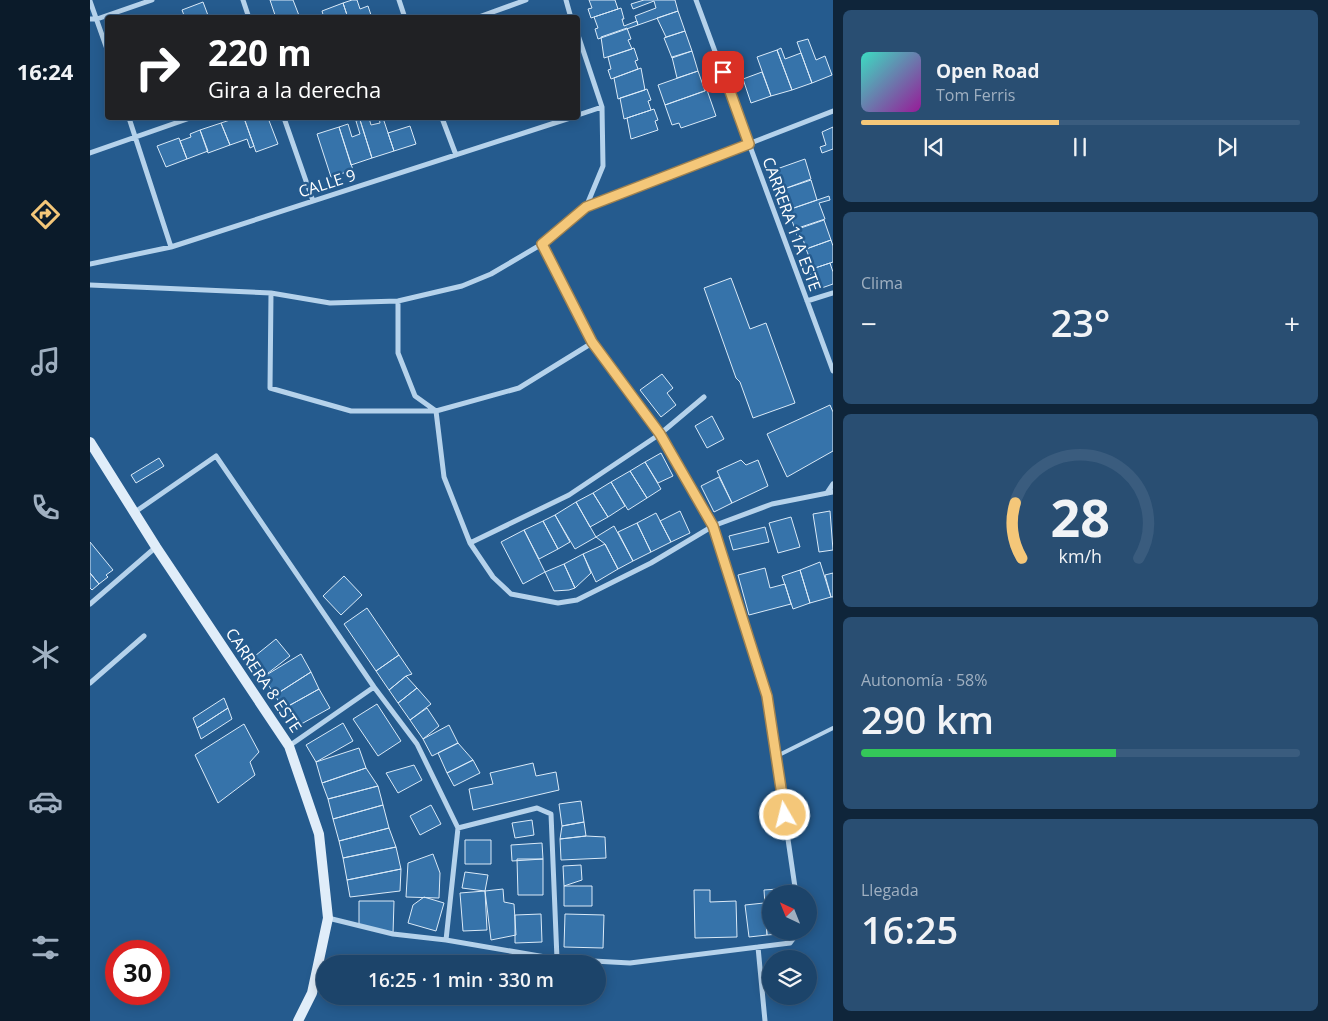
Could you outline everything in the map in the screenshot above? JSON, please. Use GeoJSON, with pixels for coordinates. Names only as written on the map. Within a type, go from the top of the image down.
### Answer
{"type":"FeatureCollection","features":[{"type":"Feature","properties":{"kind":"main road","name":"CARRERA 8 ESTE"},"geometry":{"type":"LineString","coordinates":[[90,442],[156,547],[290,746],[319,834],[328,918],[312,993],[298,1021]]}},
{"type":"Feature","properties":{"kind":"street"},"geometry":{"type":"LineString","coordinates":[[109,15],[152,0]]}},
{"type":"Feature","properties":{"kind":"street"},"geometry":{"type":"LineString","coordinates":[[242,0],[248,15]]}},
{"type":"Feature","properties":{"kind":"street"},"geometry":{"type":"LineString","coordinates":[[399,0],[404,15]]}},
{"type":"Feature","properties":{"kind":"street"},"geometry":{"type":"LineString","coordinates":[[484,15],[526,0]]}},
{"type":"Feature","properties":{"kind":"street"},"geometry":{"type":"LineString","coordinates":[[566,0],[571,15]]}},
{"type":"Feature","properties":{"kind":"street","name":"CARRERA 11A ESTE"},"geometry":{"type":"LineString","coordinates":[[696,0],[833,371]]}},
{"type":"Feature","properties":{"kind":"street"},"geometry":{"type":"LineString","coordinates":[[90,1],[105,43]]}},
{"type":"Feature","properties":{"kind":"street"},"geometry":{"type":"LineString","coordinates":[[90,19],[105,16]]}},
{"type":"Feature","properties":{"kind":"street"},"geometry":{"type":"LineString","coordinates":[[580,41],[602,107],[603,166],[586,207]]}},
{"type":"Feature","properties":{"kind":"street"},"geometry":{"type":"LineString","coordinates":[[580,114],[602,107]]}},
{"type":"Feature","properties":{"kind":"street"},"geometry":{"type":"LineString","coordinates":[[90,285],[271,293],[330,303],[398,301],[462,286],[491,274],[542,244],[586,207],[833,111]]}},
{"type":"Feature","properties":{"kind":"street"},"geometry":{"type":"LineString","coordinates":[[130,120],[171,248]]}},
{"type":"Feature","properties":{"kind":"street"},"geometry":{"type":"LineString","coordinates":[[90,153],[184,120]]}},
{"type":"Feature","properties":{"kind":"street"},"geometry":{"type":"LineString","coordinates":[[285,120],[313,201]]}},
{"type":"Feature","properties":{"kind":"street"},"geometry":{"type":"LineString","coordinates":[[443,120],[456,155]]}},
{"type":"Feature","properties":{"kind":"street","name":"CALLE 9"},"geometry":{"type":"LineString","coordinates":[[90,264],[171,248],[564,120]]}},
{"type":"Feature","properties":{"kind":"street"},"geometry":{"type":"LineString","coordinates":[[542,244],[592,342],[660,434],[713,526],[767,696],[795,885]]}},
{"type":"Feature","properties":{"kind":"street"},"geometry":{"type":"LineString","coordinates":[[271,293],[270,388],[351,411],[436,411],[519,388],[592,342]]}},
{"type":"Feature","properties":{"kind":"street"},"geometry":{"type":"LineString","coordinates":[[807,301],[833,293]]}},
{"type":"Feature","properties":{"kind":"street"},"geometry":{"type":"LineString","coordinates":[[398,301],[398,353],[415,396],[436,411],[444,477],[470,543],[494,577],[511,594],[558,603],[577,600],[651,563],[713,526],[772,504],[833,492]]}},
{"type":"Feature","properties":{"kind":"street"},"geometry":{"type":"LineString","coordinates":[[470,543],[569,495],[660,434],[704,397]]}},
{"type":"Feature","properties":{"kind":"street"},"geometry":{"type":"LineString","coordinates":[[135,512],[216,456],[374,687],[417,744],[458,828],[446,940]]}},
{"type":"Feature","properties":{"kind":"street"},"geometry":{"type":"LineString","coordinates":[[827,493],[833,484]]}},
{"type":"Feature","properties":{"kind":"street"},"geometry":{"type":"LineString","coordinates":[[90,604],[156,547]]}},
{"type":"Feature","properties":{"kind":"street"},"geometry":{"type":"LineString","coordinates":[[90,683],[144,636]]}},
{"type":"Feature","properties":{"kind":"street"},"geometry":{"type":"LineString","coordinates":[[290,746],[374,687]]}},
{"type":"Feature","properties":{"kind":"street"},"geometry":{"type":"LineString","coordinates":[[458,828],[537,808],[551,814],[557,955]]}},
{"type":"Feature","properties":{"kind":"street"},"geometry":{"type":"LineString","coordinates":[[328,918],[393,934],[446,940],[534,955]]}},
{"type":"Feature","properties":{"kind":"street"},"geometry":{"type":"LineString","coordinates":[[606,962],[630,963],[790,943],[792,940]]}},
{"type":"Feature","properties":{"kind":"street"},"geometry":{"type":"LineString","coordinates":[[758,947],[765,1021]]}},
{"type":"Feature","properties":{"kind":"lane"},"geometry":{"type":"LineString","coordinates":[[777,756],[833,728]]}},
{"type":"Feature","properties":{"kind":"building"},"geometry":{"type":"Polygon","coordinates":[[[270,0],[293,0],[299,15],[275,15],[270,0]]]}},
{"type":"Feature","properties":{"kind":"building"},"geometry":{"type":"Polygon","coordinates":[[[357,0],[360,9],[368,6],[371,15],[347,15],[343,3],[357,0]]]}},
{"type":"Feature","properties":{"kind":"building"},"geometry":{"type":"Polygon","coordinates":[[[589,0],[615,0],[618,9],[591,18],[588,9],[592,8],[589,0]]]}},
{"type":"Feature","properties":{"kind":"building"},"geometry":{"type":"Polygon","coordinates":[[[644,0],[675,0],[678,11],[638,25],[635,16],[656,8],[654,1],[633,9],[631,4],[644,0]]]}},
{"type":"Feature","properties":{"kind":"building"},"geometry":{"type":"Polygon","coordinates":[[[203,2],[208,15],[184,15],[182,10],[203,2]]]}},
{"type":"Feature","properties":{"kind":"building"},"geometry":{"type":"Polygon","coordinates":[[[343,3],[347,15],[323,15],[322,11],[343,3]]]}},
{"type":"Feature","properties":{"kind":"building"},"geometry":{"type":"Polygon","coordinates":[[[621,8],[624,26],[637,21],[638,25],[598,39],[595,29],[598,28],[594,17],[621,8]]]}},
{"type":"Feature","properties":{"kind":"building"},"geometry":{"type":"Polygon","coordinates":[[[678,11],[685,31],[666,37],[657,18],[678,11]]]}},
{"type":"Feature","properties":{"kind":"building"},"geometry":{"type":"Polygon","coordinates":[[[627,28],[631,39],[628,40],[632,49],[604,58],[601,37],[627,28]]]}},
{"type":"Feature","properties":{"kind":"building"},"geometry":{"type":"Polygon","coordinates":[[[685,31],[692,51],[672,58],[664,38],[685,31]]]}},
{"type":"Feature","properties":{"kind":"building"},"geometry":{"type":"Polygon","coordinates":[[[808,39],[816,60],[825,56],[832,75],[812,83],[797,42],[808,39]]]}},
{"type":"Feature","properties":{"kind":"building"},"geometry":{"type":"Polygon","coordinates":[[[634,48],[638,60],[635,61],[638,69],[611,79],[608,70],[611,69],[608,57],[634,48]]]}},
{"type":"Feature","properties":{"kind":"building"},"geometry":{"type":"Polygon","coordinates":[[[781,48],[785,59],[801,53],[812,83],[792,90],[777,50],[781,48]]]}},
{"type":"Feature","properties":{"kind":"building"},"geometry":{"type":"Polygon","coordinates":[[[777,50],[792,90],[771,96],[757,57],[777,50]]]}},
{"type":"Feature","properties":{"kind":"building"},"geometry":{"type":"Polygon","coordinates":[[[692,51],[698,71],[677,78],[672,57],[692,51]]]}},
{"type":"Feature","properties":{"kind":"building"},"geometry":{"type":"Polygon","coordinates":[[[641,68],[645,90],[618,99],[614,78],[641,68]]]}},
{"type":"Feature","properties":{"kind":"building"},"geometry":{"type":"Polygon","coordinates":[[[698,71],[705,91],[665,105],[658,85],[698,71]]]}},
{"type":"Feature","properties":{"kind":"building"},"geometry":{"type":"Polygon","coordinates":[[[762,72],[771,96],[751,103],[743,79],[762,72]]]}},
{"type":"Feature","properties":{"kind":"building"},"geometry":{"type":"Polygon","coordinates":[[[647,89],[651,100],[648,101],[651,110],[624,119],[620,98],[647,89]]]}},
{"type":"Feature","properties":{"kind":"building"},"geometry":{"type":"Polygon","coordinates":[[[707,90],[716,116],[681,128],[679,123],[672,125],[665,105],[707,90]]]}},
{"type":"Feature","properties":{"kind":"building"},"geometry":{"type":"Polygon","coordinates":[[[654,109],[658,120],[655,121],[658,130],[631,139],[627,118],[654,109]]]}},
{"type":"Feature","properties":{"kind":"building"},"geometry":{"type":"Polygon","coordinates":[[[230,120],[245,120],[254,146],[250,148],[247,139],[230,145],[221,123],[230,120]]]}},
{"type":"Feature","properties":{"kind":"building"},"geometry":{"type":"Polygon","coordinates":[[[245,120],[269,120],[278,144],[256,152],[245,120]]]}},
{"type":"Feature","properties":{"kind":"building"},"geometry":{"type":"Polygon","coordinates":[[[360,120],[370,120],[371,125],[380,123],[379,120],[384,120],[394,151],[372,158],[360,120]]]}},
{"type":"Feature","properties":{"kind":"building"},"geometry":{"type":"Polygon","coordinates":[[[360,120],[372,158],[351,165],[339,127],[348,124],[352,137],[360,134],[356,121],[360,120]]]}},
{"type":"Feature","properties":{"kind":"building"},"geometry":{"type":"Polygon","coordinates":[[[221,123],[230,145],[208,153],[200,130],[221,123]]]}},
{"type":"Feature","properties":{"kind":"building"},"geometry":{"type":"Polygon","coordinates":[[[410,126],[416,144],[394,151],[388,133],[410,126]]]}},
{"type":"Feature","properties":{"kind":"building"},"geometry":{"type":"Polygon","coordinates":[[[339,127],[353,170],[331,177],[317,134],[339,127]]]}},
{"type":"Feature","properties":{"kind":"building"},"geometry":{"type":"Polygon","coordinates":[[[833,127],[833,149],[822,153],[820,147],[826,145],[822,132],[833,127]]]}},
{"type":"Feature","properties":{"kind":"building"},"geometry":{"type":"Polygon","coordinates":[[[200,130],[208,151],[187,159],[180,141],[191,137],[190,134],[200,130]]]}},
{"type":"Feature","properties":{"kind":"building"},"geometry":{"type":"Polygon","coordinates":[[[179,138],[187,159],[166,167],[157,146],[179,138]]]}},
{"type":"Feature","properties":{"kind":"building"},"geometry":{"type":"Polygon","coordinates":[[[805,159],[811,179],[781,190],[774,170],[805,159]]]}},
{"type":"Feature","properties":{"kind":"building"},"geometry":{"type":"Polygon","coordinates":[[[811,180],[817,200],[788,210],[781,190],[811,180]]]}},
{"type":"Feature","properties":{"kind":"building"},"geometry":{"type":"Polygon","coordinates":[[[829,196],[830,200],[819,203],[825,219],[795,229],[788,210],[829,196]]]}},
{"type":"Feature","properties":{"kind":"building"},"geometry":{"type":"Polygon","coordinates":[[[824,220],[831,240],[806,249],[803,239],[799,241],[795,230],[824,220]]]}},
{"type":"Feature","properties":{"kind":"building"},"geometry":{"type":"Polygon","coordinates":[[[831,240],[833,262],[809,270],[805,261],[810,259],[806,249],[831,240]]]}},
{"type":"Feature","properties":{"kind":"building"},"geometry":{"type":"Polygon","coordinates":[[[830,263],[833,272],[833,284],[816,290],[809,270],[830,263]]]}},
{"type":"Feature","properties":{"kind":"building"},"geometry":{"type":"Polygon","coordinates":[[[731,278],[750,329],[766,323],[795,403],[753,418],[740,382],[736,378],[704,288],[731,278]]]}},
{"type":"Feature","properties":{"kind":"building"},"geometry":{"type":"Polygon","coordinates":[[[662,374],[673,388],[667,393],[676,405],[661,417],[640,390],[662,374]]]}},
{"type":"Feature","properties":{"kind":"building"},"geometry":{"type":"Polygon","coordinates":[[[830,405],[833,412],[833,451],[787,477],[767,434],[830,405]]]}},
{"type":"Feature","properties":{"kind":"building"},"geometry":{"type":"Polygon","coordinates":[[[712,416],[724,439],[707,448],[695,426],[712,416]]]}},
{"type":"Feature","properties":{"kind":"building"},"geometry":{"type":"Polygon","coordinates":[[[661,453],[673,476],[658,483],[645,462],[661,453]]]}},
{"type":"Feature","properties":{"kind":"building"},"geometry":{"type":"Polygon","coordinates":[[[159,458],[164,466],[136,483],[131,475],[159,458]]]}},
{"type":"Feature","properties":{"kind":"building"},"geometry":{"type":"Polygon","coordinates":[[[741,460],[746,465],[758,460],[768,486],[732,503],[717,471],[741,460]]]}},
{"type":"Feature","properties":{"kind":"building"},"geometry":{"type":"Polygon","coordinates":[[[645,462],[661,489],[647,498],[630,471],[645,462]]]}},
{"type":"Feature","properties":{"kind":"building"},"geometry":{"type":"Polygon","coordinates":[[[630,471],[647,498],[628,510],[611,482],[630,471]]]}},
{"type":"Feature","properties":{"kind":"building"},"geometry":{"type":"Polygon","coordinates":[[[719,477],[732,503],[714,512],[701,486],[719,477]]]}},
{"type":"Feature","properties":{"kind":"building"},"geometry":{"type":"Polygon","coordinates":[[[611,482],[625,506],[608,517],[593,493],[611,482]]]}},
{"type":"Feature","properties":{"kind":"building"},"geometry":{"type":"Polygon","coordinates":[[[593,493],[608,517],[590,527],[576,502],[593,493]]]}},
{"type":"Feature","properties":{"kind":"building"},"geometry":{"type":"Polygon","coordinates":[[[576,502],[596,537],[575,549],[555,515],[576,502]]]}},
{"type":"Feature","properties":{"kind":"building"},"geometry":{"type":"Polygon","coordinates":[[[680,511],[690,533],[671,542],[660,521],[680,511]]]}},
{"type":"Feature","properties":{"kind":"building"},"geometry":{"type":"Polygon","coordinates":[[[830,511],[833,550],[819,552],[813,514],[830,511]]]}},
{"type":"Feature","properties":{"kind":"building"},"geometry":{"type":"Polygon","coordinates":[[[656,513],[671,542],[651,552],[637,523],[656,513]]]}},
{"type":"Feature","properties":{"kind":"building"},"geometry":{"type":"Polygon","coordinates":[[[555,515],[570,542],[558,549],[543,521],[555,515]]]}},
{"type":"Feature","properties":{"kind":"building"},"geometry":{"type":"Polygon","coordinates":[[[791,517],[800,547],[778,553],[769,523],[791,517]]]}},
{"type":"Feature","properties":{"kind":"building"},"geometry":{"type":"Polygon","coordinates":[[[543,521],[558,549],[539,559],[524,530],[543,521]]]}},
{"type":"Feature","properties":{"kind":"building"},"geometry":{"type":"Polygon","coordinates":[[[637,523],[651,552],[633,561],[618,532],[637,523]]]}},
{"type":"Feature","properties":{"kind":"building"},"geometry":{"type":"Polygon","coordinates":[[[614,526],[633,561],[618,569],[605,544],[596,537],[614,526]]]}},
{"type":"Feature","properties":{"kind":"building"},"geometry":{"type":"Polygon","coordinates":[[[765,527],[769,542],[733,550],[729,536],[765,527]]]}},
{"type":"Feature","properties":{"kind":"building"},"geometry":{"type":"Polygon","coordinates":[[[524,530],[545,572],[523,584],[501,542],[524,530]]]}},
{"type":"Feature","properties":{"kind":"building"},"geometry":{"type":"Polygon","coordinates":[[[90,542],[113,570],[99,584],[90,573],[90,542]]]}},
{"type":"Feature","properties":{"kind":"building"},"geometry":{"type":"Polygon","coordinates":[[[605,544],[618,569],[596,582],[583,554],[605,544]]]}},
{"type":"Feature","properties":{"kind":"building"},"geometry":{"type":"Polygon","coordinates":[[[583,554],[591,573],[575,588],[564,564],[583,554]]]}},
{"type":"Feature","properties":{"kind":"building"},"geometry":{"type":"Polygon","coordinates":[[[820,562],[831,597],[810,603],[800,570],[820,562]]]}},
{"type":"Feature","properties":{"kind":"building"},"geometry":{"type":"Polygon","coordinates":[[[564,564],[575,588],[554,591],[545,572],[564,564]]]}},
{"type":"Feature","properties":{"kind":"building"},"geometry":{"type":"Polygon","coordinates":[[[765,568],[770,588],[785,584],[791,604],[749,615],[738,575],[765,568]]]}},
{"type":"Feature","properties":{"kind":"building"},"geometry":{"type":"Polygon","coordinates":[[[800,570],[810,603],[793,609],[782,576],[800,570]]]}},
{"type":"Feature","properties":{"kind":"building"},"geometry":{"type":"Polygon","coordinates":[[[90,573],[99,584],[92,590],[90,588],[90,573]]]}},
{"type":"Feature","properties":{"kind":"building"},"geometry":{"type":"Polygon","coordinates":[[[833,573],[833,597],[831,597],[825,575],[833,573]]]}},
{"type":"Feature","properties":{"kind":"building"},"geometry":{"type":"Polygon","coordinates":[[[344,576],[362,595],[341,615],[323,596],[344,576]]]}},
{"type":"Feature","properties":{"kind":"building"},"geometry":{"type":"Polygon","coordinates":[[[367,608],[399,655],[376,671],[344,624],[367,608]]]}},
{"type":"Feature","properties":{"kind":"building"},"geometry":{"type":"Polygon","coordinates":[[[276,639],[290,656],[263,677],[250,660],[276,639]]]}},
{"type":"Feature","properties":{"kind":"building"},"geometry":{"type":"Polygon","coordinates":[[[301,654],[311,672],[275,695],[263,677],[301,654]]]}},
{"type":"Feature","properties":{"kind":"building"},"geometry":{"type":"Polygon","coordinates":[[[399,655],[412,674],[406,676],[389,690],[376,671],[399,655]]]}},
{"type":"Feature","properties":{"kind":"building"},"geometry":{"type":"Polygon","coordinates":[[[311,672],[319,689],[283,709],[275,695],[311,672]]]}},
{"type":"Feature","properties":{"kind":"building"},"geometry":{"type":"Polygon","coordinates":[[[406,676],[417,688],[398,703],[389,690],[406,676]]]}},
{"type":"Feature","properties":{"kind":"building"},"geometry":{"type":"Polygon","coordinates":[[[417,688],[431,704],[410,720],[398,703],[417,688]]]}},
{"type":"Feature","properties":{"kind":"building"},"geometry":{"type":"Polygon","coordinates":[[[319,689],[330,708],[294,728],[283,709],[319,689]]]}},
{"type":"Feature","properties":{"kind":"building"},"geometry":{"type":"Polygon","coordinates":[[[224,698],[228,708],[197,728],[193,718],[224,698]]]}},
{"type":"Feature","properties":{"kind":"building"},"geometry":{"type":"Polygon","coordinates":[[[377,704],[401,741],[378,756],[353,719],[377,704]]]}},
{"type":"Feature","properties":{"kind":"building"},"geometry":{"type":"Polygon","coordinates":[[[228,708],[232,719],[201,739],[197,728],[228,708]]]}},
{"type":"Feature","properties":{"kind":"building"},"geometry":{"type":"Polygon","coordinates":[[[427,708],[439,726],[423,739],[410,720],[427,708]]]}},
{"type":"Feature","properties":{"kind":"building"},"geometry":{"type":"Polygon","coordinates":[[[343,723],[353,741],[316,762],[306,745],[343,723]]]}},
{"type":"Feature","properties":{"kind":"building"},"geometry":{"type":"Polygon","coordinates":[[[244,724],[259,752],[250,762],[255,775],[218,803],[195,755],[244,724]]]}},
{"type":"Feature","properties":{"kind":"building"},"geometry":{"type":"Polygon","coordinates":[[[449,725],[458,743],[432,756],[423,739],[449,725]]]}},
{"type":"Feature","properties":{"kind":"building"},"geometry":{"type":"Polygon","coordinates":[[[458,743],[473,760],[447,773],[438,753],[458,743]]]}},
{"type":"Feature","properties":{"kind":"building"},"geometry":{"type":"Polygon","coordinates":[[[359,748],[366,768],[322,783],[316,762],[359,748]]]}},
{"type":"Feature","properties":{"kind":"building"},"geometry":{"type":"Polygon","coordinates":[[[473,760],[480,773],[454,786],[447,773],[473,760]]]}},
{"type":"Feature","properties":{"kind":"building"},"geometry":{"type":"Polygon","coordinates":[[[533,763],[536,776],[556,772],[559,790],[473,810],[469,789],[493,784],[490,773],[533,763]]]}},
{"type":"Feature","properties":{"kind":"building"},"geometry":{"type":"Polygon","coordinates":[[[414,765],[422,780],[398,793],[386,773],[414,765]]]}},
{"type":"Feature","properties":{"kind":"building"},"geometry":{"type":"Polygon","coordinates":[[[366,768],[378,786],[328,799],[322,783],[366,768]]]}},
{"type":"Feature","properties":{"kind":"building"},"geometry":{"type":"Polygon","coordinates":[[[378,786],[383,805],[333,819],[328,799],[378,786]]]}},
{"type":"Feature","properties":{"kind":"building"},"geometry":{"type":"Polygon","coordinates":[[[581,801],[584,822],[562,826],[559,804],[581,801]]]}},
{"type":"Feature","properties":{"kind":"building"},"geometry":{"type":"Polygon","coordinates":[[[383,805],[389,828],[339,841],[333,819],[383,805]]]}},
{"type":"Feature","properties":{"kind":"building"},"geometry":{"type":"Polygon","coordinates":[[[431,805],[441,824],[420,835],[410,816],[431,805]]]}},
{"type":"Feature","properties":{"kind":"building"},"geometry":{"type":"Polygon","coordinates":[[[532,820],[534,835],[515,838],[512,823],[532,820]]]}},
{"type":"Feature","properties":{"kind":"building"},"geometry":{"type":"Polygon","coordinates":[[[584,822],[586,836],[560,839],[562,826],[584,822]]]}},
{"type":"Feature","properties":{"kind":"building"},"geometry":{"type":"Polygon","coordinates":[[[389,828],[396,847],[343,858],[339,841],[389,828]]]}},
{"type":"Feature","properties":{"kind":"building"},"geometry":{"type":"Polygon","coordinates":[[[586,836],[605,837],[606,858],[561,860],[560,839],[586,836]]]}},
{"type":"Feature","properties":{"kind":"building"},"geometry":{"type":"Polygon","coordinates":[[[465,840],[491,840],[491,864],[465,864],[465,840]]]}},
{"type":"Feature","properties":{"kind":"building"},"geometry":{"type":"Polygon","coordinates":[[[542,843],[543,859],[512,861],[511,845],[542,843]]]}},
{"type":"Feature","properties":{"kind":"building"},"geometry":{"type":"Polygon","coordinates":[[[396,847],[401,869],[347,880],[343,858],[396,847]]]}},
{"type":"Feature","properties":{"kind":"building"},"geometry":{"type":"Polygon","coordinates":[[[433,854],[440,873],[439,898],[406,897],[408,863],[433,854]]]}},
{"type":"Feature","properties":{"kind":"building"},"geometry":{"type":"Polygon","coordinates":[[[517,859],[543,859],[543,895],[518,895],[517,859]]]}},
{"type":"Feature","properties":{"kind":"building"},"geometry":{"type":"Polygon","coordinates":[[[581,865],[582,880],[564,886],[563,866],[581,865]]]}},
{"type":"Feature","properties":{"kind":"building"},"geometry":{"type":"Polygon","coordinates":[[[401,869],[400,891],[350,897],[347,880],[401,869]]]}},
{"type":"Feature","properties":{"kind":"building"},"geometry":{"type":"Polygon","coordinates":[[[465,872],[488,875],[485,891],[462,888],[465,872]]]}},
{"type":"Feature","properties":{"kind":"building"},"geometry":{"type":"Polygon","coordinates":[[[564,886],[592,886],[592,906],[564,906],[564,886]]]}},
{"type":"Feature","properties":{"kind":"building"},"geometry":{"type":"Polygon","coordinates":[[[503,889],[504,902],[514,904],[516,935],[491,940],[485,891],[503,889]]]}},
{"type":"Feature","properties":{"kind":"building"},"geometry":{"type":"Polygon","coordinates":[[[694,890],[710,890],[710,902],[736,901],[737,937],[695,938],[694,890]]]}},
{"type":"Feature","properties":{"kind":"building"},"geometry":{"type":"Polygon","coordinates":[[[485,891],[487,930],[463,931],[460,893],[485,891]]]}},
{"type":"Feature","properties":{"kind":"building"},"geometry":{"type":"Polygon","coordinates":[[[424,897],[444,903],[436,931],[408,923],[413,905],[424,897]]]}},
{"type":"Feature","properties":{"kind":"building"},"geometry":{"type":"Polygon","coordinates":[[[359,901],[394,901],[393,934],[359,927],[359,901]]]}},
{"type":"Feature","properties":{"kind":"building"},"geometry":{"type":"Polygon","coordinates":[[[762,903],[762,936],[749,937],[745,905],[762,903]]]}},
{"type":"Feature","properties":{"kind":"building"},"geometry":{"type":"Polygon","coordinates":[[[541,914],[542,942],[515,943],[515,915],[541,914]]]}},
{"type":"Feature","properties":{"kind":"building"},"geometry":{"type":"Polygon","coordinates":[[[565,914],[604,915],[603,948],[564,947],[565,914]]]}},
{"type":"Feature","properties":{"kind":"route"},"geometry":{"type":"LineString","coordinates":[[723,72],[749,144],[586,207],[542,244],[592,342],[660,434],[713,526],[767,696],[785,815]]}}]}
